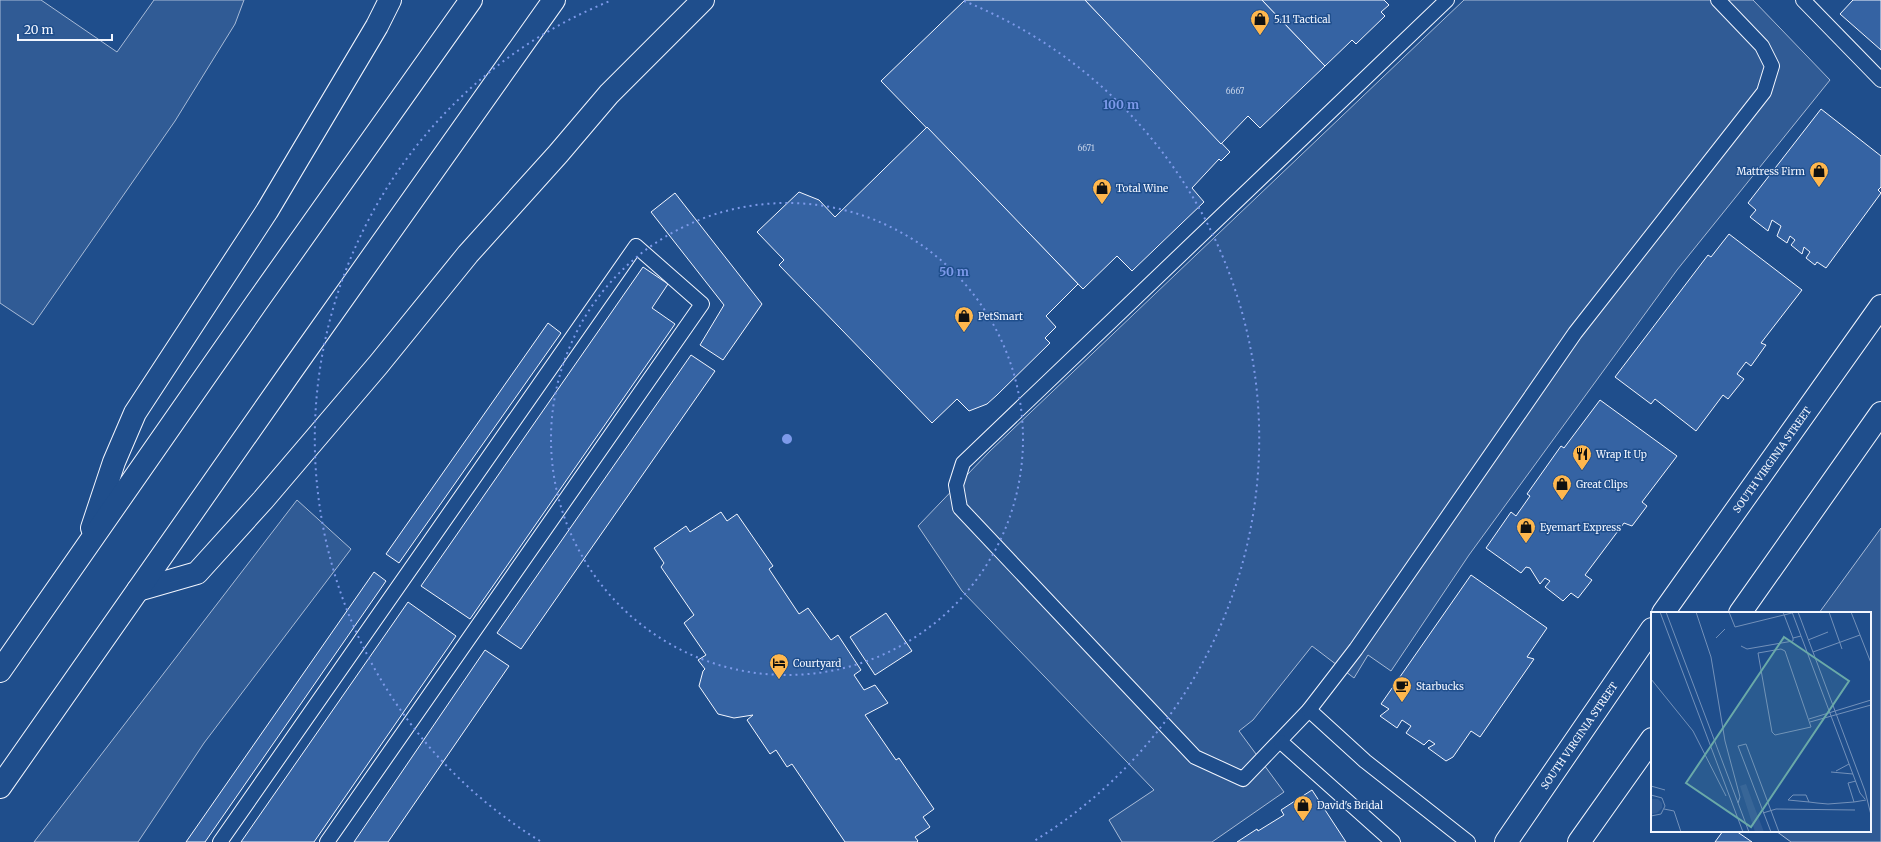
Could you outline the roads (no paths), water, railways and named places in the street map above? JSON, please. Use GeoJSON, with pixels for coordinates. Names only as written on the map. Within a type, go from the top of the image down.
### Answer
{"type":"FeatureCollection","features":[{"type":"Feature","properties":{"kind":"main road"},"geometry":{"type":"LineString","coordinates":[[85,550],[114,462],[136,413],[267,211],[377,26],[390,0]]}},
{"type":"Feature","properties":{"kind":"main road"},"geometry":{"type":"LineString","coordinates":[[0,671],[257,302],[471,0]]}},
{"type":"Feature","properties":{"kind":"main road"},"geometry":{"type":"LineString","coordinates":[[0,787],[554,0]]}},
{"type":"Feature","properties":{"kind":"main road"},"geometry":{"type":"LineString","coordinates":[[138,590],[197,574],[263,500],[378,365],[468,254],[558,154],[609,94],[703,0]]}},
{"type":"Feature","properties":{"kind":"main road","name":"SOUTH VIRGINIA STREET"},"geometry":{"type":"LineString","coordinates":[[1664,612],[1881,306]]}},
{"type":"Feature","properties":{"kind":"main road"},"geometry":{"type":"LineString","coordinates":[[1741,612],[1881,413]]}},
{"type":"Feature","properties":{"kind":"main road","name":"SOUTH VIRGINIA STREET"},"geometry":{"type":"LineString","coordinates":[[1506,842],[1651,630]]}},
{"type":"Feature","properties":{"kind":"main road"},"geometry":{"type":"LineString","coordinates":[[1579,842],[1651,740]]}},
{"type":"Feature","properties":{"kind":"lane"},"geometry":{"type":"LineString","coordinates":[[1447,0],[963,464],[956,485],[960,508],[1195,758],[1243,779],[1309,710],[1356,649],[1575,333],[1764,92],[1772,66],[1762,46],[1718,0]]}},
{"type":"Feature","properties":{"kind":"lane"},"geometry":{"type":"LineString","coordinates":[[1803,0],[1881,80]]}},
{"type":"Feature","properties":{"kind":"lane"},"geometry":{"type":"LineString","coordinates":[[220,842],[636,246],[702,304],[327,842]]}},
{"type":"Feature","properties":{"kind":"lane"},"geometry":{"type":"LineString","coordinates":[[1309,710],[1365,761],[1468,842]]}},
{"type":"Feature","properties":{"kind":"lane"},"geometry":{"type":"LineString","coordinates":[[1280,742],[1393,842]]}},
{"type":"Feature","properties":{"kind":"place","name":"5.11 Tactical"},"geometry":{"type":"Point","coordinates":[1260,36]}},
{"type":"Feature","properties":{"kind":"place","name":"Mattress Firm"},"geometry":{"type":"Point","coordinates":[1819,188]}},
{"type":"Feature","properties":{"kind":"place","name":"Total Wine"},"geometry":{"type":"Point","coordinates":[1102,205]}},
{"type":"Feature","properties":{"kind":"place","name":"PetSmart"},"geometry":{"type":"Point","coordinates":[964,333]}},
{"type":"Feature","properties":{"kind":"place","name":"Wrap It Up"},"geometry":{"type":"Point","coordinates":[1582,471]}},
{"type":"Feature","properties":{"kind":"place","name":"Great Clips"},"geometry":{"type":"Point","coordinates":[1562,501]}},
{"type":"Feature","properties":{"kind":"place","name":"Eyemart Express"},"geometry":{"type":"Point","coordinates":[1526,544]}},
{"type":"Feature","properties":{"kind":"place","name":"Courtyard"},"geometry":{"type":"Point","coordinates":[779,680]}},
{"type":"Feature","properties":{"kind":"place","name":"Starbucks"},"geometry":{"type":"Point","coordinates":[1402,703]}},
{"type":"Feature","properties":{"kind":"place","name":"David's Bridal"},"geometry":{"type":"Point","coordinates":[1303,822]}}]}
